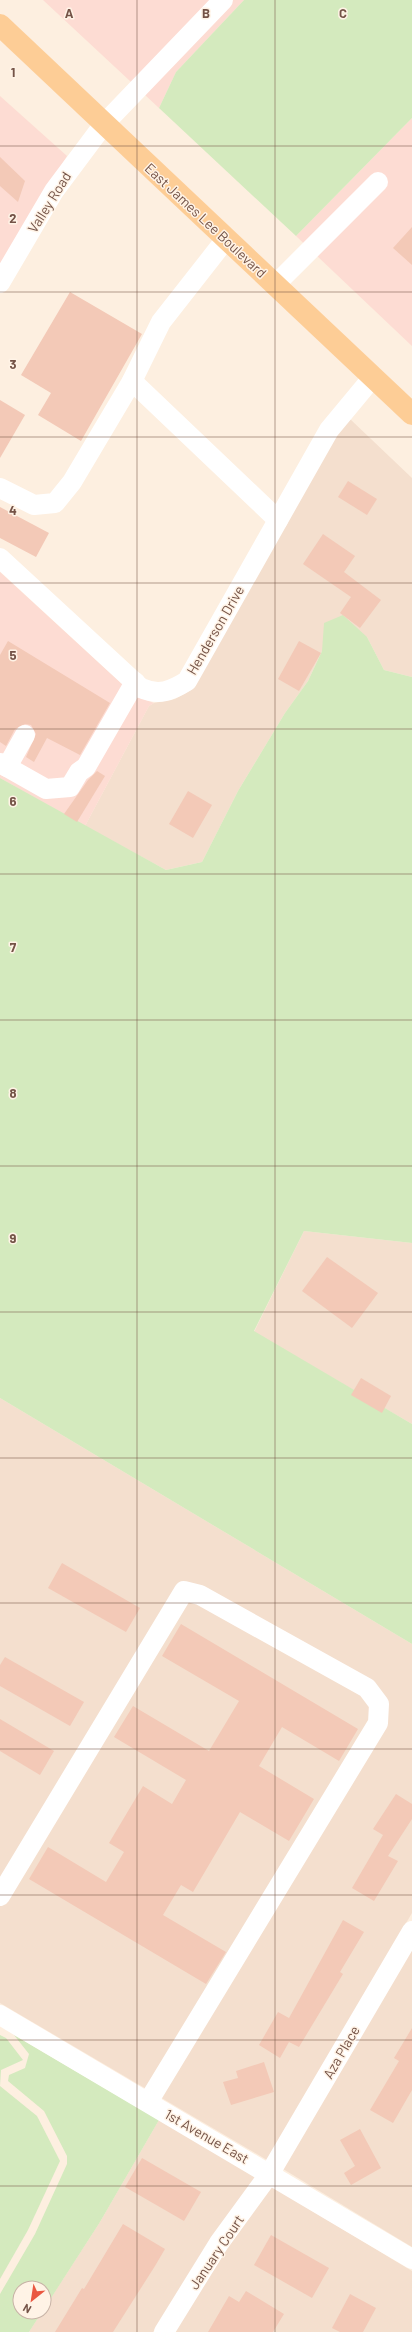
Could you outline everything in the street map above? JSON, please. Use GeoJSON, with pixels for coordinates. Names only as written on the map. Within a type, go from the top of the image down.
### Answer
{"type":"FeatureCollection","features":[{"type":"Feature","properties":{"kind":"main road","name":"East James Lee Boulevard"},"geometry":{"type":"LineString","coordinates":[[0,25],[412,414]]}},
{"type":"Feature","properties":{"kind":"street","name":"Valley Road"},"geometry":{"type":"LineString","coordinates":[[0,283],[54,191],[104,124],[223,0]]}},
{"type":"Feature","properties":{"kind":"street"},"geometry":{"type":"LineString","coordinates":[[275,285],[378,182]]}},
{"type":"Feature","properties":{"kind":"street"},"geometry":{"type":"LineString","coordinates":[[0,488],[34,505],[55,503],[72,482],[132,381],[161,322],[226,239]]}},
{"type":"Feature","properties":{"kind":"street","name":"Henderson Drive"},"geometry":{"type":"LineString","coordinates":[[0,558],[141,688],[157,693],[173,690],[187,681],[329,430],[373,377]]}},
{"type":"Feature","properties":{"kind":"street"},"geometry":{"type":"LineString","coordinates":[[132,381],[278,520]]}},
{"type":"Feature","properties":{"kind":"street"},"geometry":{"type":"LineString","coordinates":[[25,735],[3,764],[46,789],[70,787],[79,772],[86,767],[135,682]]}},
{"type":"Feature","properties":{"kind":"street"},"geometry":{"type":"LineString","coordinates":[[0,1896],[184,1591],[200,1595],[366,1688],[379,1704],[378,1723],[148,2102]]}},
{"type":"Feature","properties":{"kind":"street","name":"Aza Place"},"geometry":{"type":"LineString","coordinates":[[270,2173],[412,1931]]}},
{"type":"Feature","properties":{"kind":"street","name":"1st Avenue East"},"geometry":{"type":"LineString","coordinates":[[0,2015],[270,2173],[412,2259]]}},
{"type":"Feature","properties":{"kind":"street","name":"January Court"},"geometry":{"type":"LineString","coordinates":[[164,2332],[219,2243],[270,2173]]}},
{"type":"Feature","properties":{"kind":"shaded area"},"geometry":{"type":"Polygon","coordinates":[[[43,0],[244,0],[176,72],[159,108],[43,0]]]}},
{"type":"Feature","properties":{"kind":"shaded area"},"geometry":{"type":"Polygon","coordinates":[[[0,96],[67,156],[0,266],[0,96]]]}},
{"type":"Feature","properties":{"kind":"shaded area"},"geometry":{"type":"Polygon","coordinates":[[[412,118],[412,346],[296,236],[412,118]]]}},
{"type":"Feature","properties":{"kind":"shaded area"},"geometry":{"type":"Polygon","coordinates":[[[350,419],[412,478],[412,677],[384,670],[367,637],[322,651],[308,681],[285,713],[238,791],[202,862],[166,870],[85,826],[149,706],[154,703],[175,699],[191,690],[336,435],[350,419]]]}},
{"type":"Feature","properties":{"kind":"shaded area"},"geometry":{"type":"Polygon","coordinates":[[[0,572],[135,696],[154,703],[149,706],[85,826],[0,778],[0,572]]]}},
{"type":"Feature","properties":{"kind":"shaded area"},"geometry":{"type":"Polygon","coordinates":[[[304,1231],[412,1243],[412,1424],[254,1332],[304,1231]]]}},
{"type":"Feature","properties":{"kind":"shaded area"},"geometry":{"type":"Polygon","coordinates":[[[0,1398],[412,1644],[412,1913],[267,2160],[0,2003],[0,1398]]]}},
{"type":"Feature","properties":{"kind":"shaded area"},"geometry":{"type":"Polygon","coordinates":[[[412,1948],[412,2247],[283,2169],[412,1948]]]}},
{"type":"Feature","properties":{"kind":"shaded area"},"geometry":{"type":"Polygon","coordinates":[[[159,2120],[256,2177],[212,2238],[153,2332],[29,2332],[37,2320],[52,2320],[52,2296],[100,2222],[159,2120]]]}},
{"type":"Feature","properties":{"kind":"shaded area"},"geometry":{"type":"Polygon","coordinates":[[[271,2186],[412,2271],[412,2332],[174,2332],[227,2249],[271,2186]]]}},
{"type":"Feature","properties":{"kind":"green space"},"geometry":{"type":"Polygon","coordinates":[[[244,0],[412,0],[412,118],[296,236],[159,108],[176,72],[244,0]]]}},
{"type":"Feature","properties":{"kind":"green space"},"geometry":{"type":"Polygon","coordinates":[[[343,615],[367,637],[384,670],[412,677],[412,1243],[304,1231],[254,1331],[412,1424],[412,1644],[0,1398],[0,778],[166,870],[202,862],[238,791],[285,713],[308,681],[322,651],[324,623],[343,615]]]}},
{"type":"Feature","properties":{"kind":"green space"},"geometry":{"type":"Polygon","coordinates":[[[0,2035],[6,2038],[23,2060],[1,2070],[0,2086],[0,2035]]]}},
{"type":"Feature","properties":{"kind":"green space"},"geometry":{"type":"Polygon","coordinates":[[[14,2035],[159,2120],[100,2222],[52,2297],[52,2280],[12,2280],[12,2320],[37,2320],[29,2332],[0,2332],[0,2294],[35,2234],[67,2164],[67,2156],[44,2111],[8,2081],[9,2075],[25,2068],[29,2054],[14,2035]]]}},
{"type":"Feature","properties":{"kind":"green space"},"geometry":{"type":"Polygon","coordinates":[[[0,2086],[37,2116],[60,2161],[28,2230],[0,2279],[0,2086]]]}},
{"type":"Feature","properties":{"kind":"building"},"geometry":{"type":"Polygon","coordinates":[[[0,157],[25,181],[18,202],[0,186],[0,157]]]}},
{"type":"Feature","properties":{"kind":"building"},"geometry":{"type":"Polygon","coordinates":[[[412,227],[412,265],[393,248],[412,227]]]}},
{"type":"Feature","properties":{"kind":"building"},"geometry":{"type":"Polygon","coordinates":[[[70,292],[142,334],[81,441],[38,415],[51,393],[21,375],[70,292]]]}},
{"type":"Feature","properties":{"kind":"building"},"geometry":{"type":"Polygon","coordinates":[[[0,400],[25,415],[0,458],[0,400]]]}},
{"type":"Feature","properties":{"kind":"building"},"geometry":{"type":"Polygon","coordinates":[[[348,481],[377,499],[367,515],[338,497],[348,481]]]}},
{"type":"Feature","properties":{"kind":"building"},"geometry":{"type":"Polygon","coordinates":[[[0,507],[49,533],[36,557],[0,538],[0,507]]]}},
{"type":"Feature","properties":{"kind":"building"},"geometry":{"type":"Polygon","coordinates":[[[323,534],[355,556],[344,572],[381,600],[360,628],[340,613],[351,597],[303,564],[323,534]]]}},
{"type":"Feature","properties":{"kind":"building"},"geometry":{"type":"Polygon","coordinates":[[[8,641],[110,703],[80,755],[47,738],[34,762],[26,757],[36,734],[31,725],[25,724],[15,729],[6,746],[0,742],[0,655],[8,641]]]}},
{"type":"Feature","properties":{"kind":"building"},"geometry":{"type":"Polygon","coordinates":[[[299,641],[321,653],[299,691],[278,679],[299,641]]]}},
{"type":"Feature","properties":{"kind":"building"},"geometry":{"type":"Polygon","coordinates":[[[97,771],[105,776],[77,822],[64,814],[88,780],[97,771]]]}},
{"type":"Feature","properties":{"kind":"building"},"geometry":{"type":"Polygon","coordinates":[[[188,791],[212,805],[193,838],[169,824],[188,791]]]}},
{"type":"Feature","properties":{"kind":"building"},"geometry":{"type":"Polygon","coordinates":[[[327,1257],[378,1293],[352,1328],[302,1291],[327,1257]]]}},
{"type":"Feature","properties":{"kind":"building"},"geometry":{"type":"Polygon","coordinates":[[[361,1378],[391,1396],[382,1413],[351,1395],[361,1378]]]}},
{"type":"Feature","properties":{"kind":"building"},"geometry":{"type":"Polygon","coordinates":[[[62,1563],[140,1608],[126,1632],[48,1588],[62,1563]]]}},
{"type":"Feature","properties":{"kind":"building"},"geometry":{"type":"Polygon","coordinates":[[[181,1624],[358,1729],[339,1761],[282,1727],[259,1766],[314,1799],[289,1841],[240,1812],[193,1892],[181,1885],[163,1915],[226,1952],[206,1984],[29,1879],[48,1847],[106,1882],[124,1852],[109,1843],[143,1786],[172,1804],[186,1780],[114,1737],[133,1706],[209,1751],[239,1701],[162,1656],[181,1624]]]}},
{"type":"Feature","properties":{"kind":"building"},"geometry":{"type":"Polygon","coordinates":[[[5,1657],[84,1702],[70,1726],[0,1686],[0,1665],[5,1657]]]}},
{"type":"Feature","properties":{"kind":"building"},"geometry":{"type":"Polygon","coordinates":[[[0,1719],[54,1751],[40,1775],[0,1751],[0,1719]]]}},
{"type":"Feature","properties":{"kind":"building"},"geometry":{"type":"Polygon","coordinates":[[[396,1794],[412,1804],[412,1819],[388,1856],[398,1861],[374,1901],[352,1888],[383,1835],[373,1829],[396,1794]]]}},
{"type":"Feature","properties":{"kind":"building"},"geometry":{"type":"Polygon","coordinates":[[[343,1920],[364,1932],[340,1972],[343,1974],[299,2047],[289,2042],[280,2058],[259,2045],[278,2012],[289,2018],[343,1920]]]}},
{"type":"Feature","properties":{"kind":"building"},"geometry":{"type":"Polygon","coordinates":[[[412,2028],[412,2090],[393,2123],[370,2110],[399,2061],[394,2058],[412,2028]]]}},
{"type":"Feature","properties":{"kind":"building"},"geometry":{"type":"Polygon","coordinates":[[[264,2062],[274,2092],[231,2105],[223,2082],[238,2078],[236,2071],[264,2062]]]}},
{"type":"Feature","properties":{"kind":"building"},"geometry":{"type":"Polygon","coordinates":[[[360,2129],[381,2168],[351,2185],[344,2173],[355,2166],[340,2140],[360,2129]]]}},
{"type":"Feature","properties":{"kind":"building"},"geometry":{"type":"Polygon","coordinates":[[[142,2158],[201,2192],[184,2221],[125,2187],[142,2158]]]}},
{"type":"Feature","properties":{"kind":"building"},"geometry":{"type":"Polygon","coordinates":[[[123,2224],[165,2249],[155,2266],[113,2332],[55,2332],[82,2288],[84,2289],[123,2224]]]}},
{"type":"Feature","properties":{"kind":"building"},"geometry":{"type":"Polygon","coordinates":[[[271,2235],[329,2268],[312,2298],[254,2265],[271,2235]]]}},
{"type":"Feature","properties":{"kind":"building"},"geometry":{"type":"Polygon","coordinates":[[[246,2291],[284,2314],[273,2332],[208,2332],[229,2296],[239,2302],[246,2291]]]}},
{"type":"Feature","properties":{"kind":"building"},"geometry":{"type":"Polygon","coordinates":[[[350,2294],[376,2308],[363,2332],[340,2332],[332,2328],[350,2294]]]}}]}
